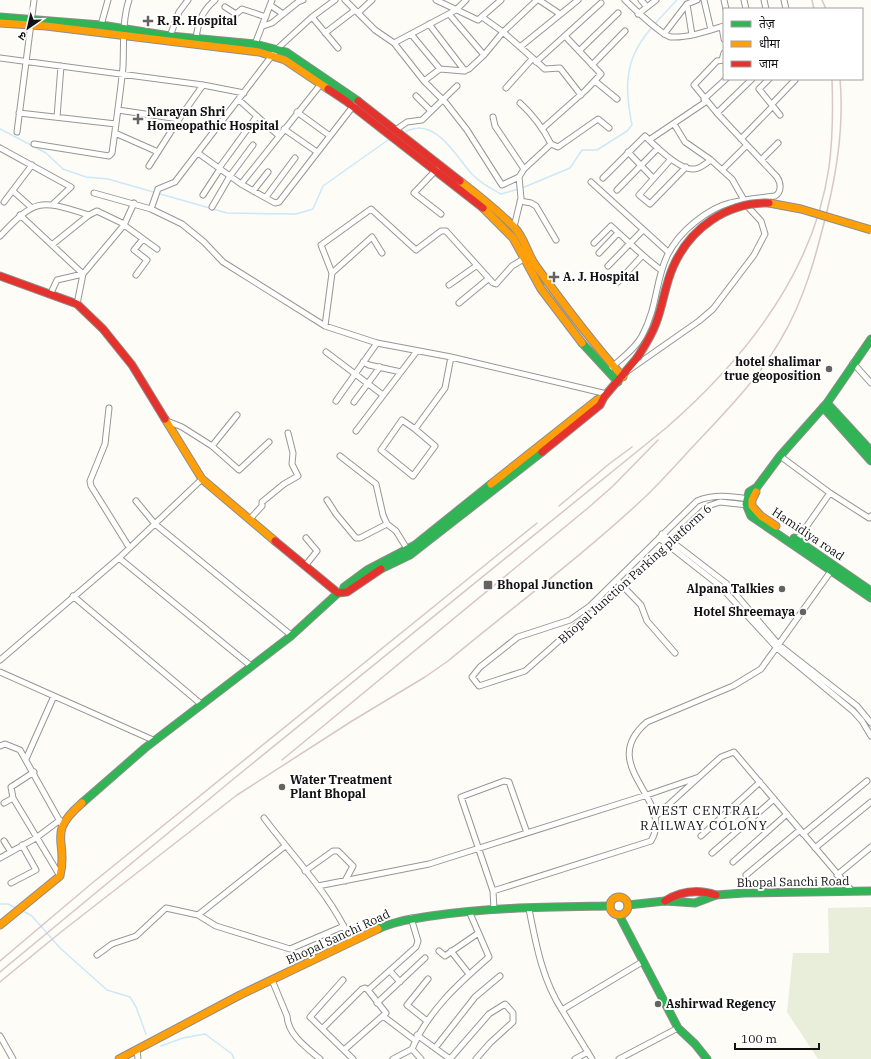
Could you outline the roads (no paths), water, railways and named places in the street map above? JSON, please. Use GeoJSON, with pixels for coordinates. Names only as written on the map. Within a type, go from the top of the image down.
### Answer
{"type":"FeatureCollection","features":[{"type":"Feature","properties":{"kind":"main road"},"geometry":{"type":"LineString","coordinates":[[0,17],[31,22],[125,32],[255,44],[296,58],[514,227],[522,237],[530,254],[550,287],[612,367],[620,380]]}},
{"type":"Feature","properties":{"kind":"main road"},"geometry":{"type":"LineString","coordinates":[[0,23],[31,22],[102,25],[125,32],[275,52],[321,84],[356,103],[397,129],[508,231],[518,245],[523,259],[541,289],[586,347],[620,380]]}},
{"type":"Feature","properties":{"kind":"main road"},"geometry":{"type":"LineString","coordinates":[[0,926],[60,876],[63,865],[61,823],[120,768],[153,740],[292,635],[341,592],[344,587],[367,570],[409,552],[470,506],[502,474],[592,404],[606,396],[638,358],[656,323],[673,267],[689,240],[709,220],[743,206],[763,203],[798,209],[871,230]]}},
{"type":"Feature","properties":{"kind":"main road"},"geometry":{"type":"LineString","coordinates":[[0,276],[77,304],[103,329],[132,365],[202,479],[305,566],[341,592]]}},
{"type":"Feature","properties":{"kind":"main road"},"geometry":{"type":"LineString","coordinates":[[871,339],[825,405],[780,456],[757,487],[756,493],[748,502],[747,512],[833,568],[871,598]]}},
{"type":"Feature","properties":{"kind":"main road"},"geometry":{"type":"LineString","coordinates":[[586,347],[591,341]]}},
{"type":"Feature","properties":{"kind":"main road"},"geometry":{"type":"LineString","coordinates":[[825,405],[871,451]]}},
{"type":"Feature","properties":{"kind":"main road"},"geometry":{"type":"LineString","coordinates":[[825,405],[871,461]]}},
{"type":"Feature","properties":{"kind":"main road","name":"Hamidiya road"},"geometry":{"type":"LineString","coordinates":[[748,502],[755,512],[797,540],[833,568],[871,591]]}},
{"type":"Feature","properties":{"kind":"main road"},"geometry":{"type":"LineString","coordinates":[[664,901],[672,896],[688,892],[707,891],[716,895]]}},
{"type":"Feature","properties":{"kind":"main road","name":"Bhopal Sanchi Road"},"geometry":{"type":"LineString","coordinates":[[716,895],[871,891]]}},
{"type":"Feature","properties":{"kind":"main road"},"geometry":{"type":"LineString","coordinates":[[628,905],[664,901],[674,903],[695,903],[716,895]]}},
{"type":"Feature","properties":{"kind":"main road"},"geometry":{"type":"LineString","coordinates":[[617,898],[623,898],[628,905],[624,913],[619,915],[614,914],[610,906],[612,900],[617,898]]}},
{"type":"Feature","properties":{"kind":"main road","name":"Bhopal Sanchi Road"},"geometry":{"type":"LineString","coordinates":[[120,1059],[272,980],[388,924],[411,918],[469,911],[610,906]]}},
{"type":"Feature","properties":{"kind":"main road"},"geometry":{"type":"LineString","coordinates":[[619,915],[642,962],[678,1028],[695,1044],[707,1059]]}},
{"type":"Feature","properties":{"kind":"main road"},"geometry":{"type":"LineString","coordinates":[[689,1040],[691,1047],[701,1059]]}},
{"type":"Feature","properties":{"kind":"street"},"geometry":{"type":"LineString","coordinates":[[17,132],[34,0]]}},
{"type":"Feature","properties":{"kind":"street"},"geometry":{"type":"LineString","coordinates":[[102,25],[108,0]]}},
{"type":"Feature","properties":{"kind":"street"},"geometry":{"type":"LineString","coordinates":[[34,144],[109,156],[112,153],[122,74],[125,13],[129,0]]}},
{"type":"Feature","properties":{"kind":"street"},"geometry":{"type":"LineString","coordinates":[[170,36],[179,12],[187,0]]}},
{"type":"Feature","properties":{"kind":"street"},"geometry":{"type":"LineString","coordinates":[[196,39],[198,21],[205,10],[215,0]]}},
{"type":"Feature","properties":{"kind":"street"},"geometry":{"type":"LineString","coordinates":[[151,209],[158,189],[175,182],[275,52],[312,17],[335,0]]}},
{"type":"Feature","properties":{"kind":"street"},"geometry":{"type":"LineString","coordinates":[[345,0],[375,30],[394,43],[424,81],[443,100],[467,130],[502,185],[519,177],[524,169],[551,144]]}},
{"type":"Feature","properties":{"kind":"street"},"geometry":{"type":"LineString","coordinates":[[325,34],[372,0]]}},
{"type":"Feature","properties":{"kind":"street"},"geometry":{"type":"LineString","coordinates":[[436,0],[478,20],[501,0]]}},
{"type":"Feature","properties":{"kind":"street"},"geometry":{"type":"LineString","coordinates":[[394,43],[456,10],[466,0]]}},
{"type":"Feature","properties":{"kind":"street"},"geometry":{"type":"LineString","coordinates":[[424,81],[440,68],[465,70],[484,55],[503,32],[538,0],[560,14]]}},
{"type":"Feature","properties":{"kind":"street"},"geometry":{"type":"LineString","coordinates":[[520,47],[578,0]]}},
{"type":"Feature","properties":{"kind":"street"},"geometry":{"type":"LineString","coordinates":[[625,0],[638,14],[648,20],[664,34],[672,37],[692,35],[723,27]]}},
{"type":"Feature","properties":{"kind":"street"},"geometry":{"type":"LineString","coordinates":[[641,0],[647,7]]}},
{"type":"Feature","properties":{"kind":"street"},"geometry":{"type":"LineString","coordinates":[[638,14],[656,0]]}},
{"type":"Feature","properties":{"kind":"street"},"geometry":{"type":"LineString","coordinates":[[664,34],[687,4],[697,0]]}},
{"type":"Feature","properties":{"kind":"street"},"geometry":{"type":"LineString","coordinates":[[704,0],[710,30]]}},
{"type":"Feature","properties":{"kind":"street"},"geometry":{"type":"LineString","coordinates":[[263,26],[272,23],[299,1]]}},
{"type":"Feature","properties":{"kind":"street"},"geometry":{"type":"LineString","coordinates":[[255,44],[271,3],[283,14]]}},
{"type":"Feature","properties":{"kind":"street"},"geometry":{"type":"LineString","coordinates":[[506,88],[534,61],[601,3]]}},
{"type":"Feature","properties":{"kind":"street"},"geometry":{"type":"LineString","coordinates":[[687,4],[692,35]]}},
{"type":"Feature","properties":{"kind":"street"},"geometry":{"type":"LineString","coordinates":[[225,7],[236,14],[242,9],[266,17]]}},
{"type":"Feature","properties":{"kind":"street"},"geometry":{"type":"LineString","coordinates":[[579,51],[618,13]]}},
{"type":"Feature","properties":{"kind":"street"},"geometry":{"type":"LineString","coordinates":[[449,14],[484,55]]}},
{"type":"Feature","properties":{"kind":"street"},"geometry":{"type":"LineString","coordinates":[[312,17],[338,48]]}},
{"type":"Feature","properties":{"kind":"street"},"geometry":{"type":"LineString","coordinates":[[482,17],[503,32],[534,61],[545,69],[560,68],[581,95]]}},
{"type":"Feature","properties":{"kind":"street"},"geometry":{"type":"LineString","coordinates":[[429,24],[465,70]]}},
{"type":"Feature","properties":{"kind":"street"},"geometry":{"type":"LineString","coordinates":[[592,65],[625,31]]}},
{"type":"Feature","properties":{"kind":"street"},"geometry":{"type":"LineString","coordinates":[[411,34],[440,68]]}},
{"type":"Feature","properties":{"kind":"street"},"geometry":{"type":"LineString","coordinates":[[542,128],[581,95],[601,73],[564,36]]}},
{"type":"Feature","properties":{"kind":"street"},"geometry":{"type":"LineString","coordinates":[[0,58],[203,85],[244,93]]}},
{"type":"Feature","properties":{"kind":"street"},"geometry":{"type":"LineString","coordinates":[[612,367],[631,350],[642,337],[648,321],[661,270],[668,252],[678,238],[702,217],[716,208],[729,203],[775,196],[780,191],[779,180],[717,113],[694,85],[715,62],[723,60]]}},
{"type":"Feature","properties":{"kind":"street"},"geometry":{"type":"LineString","coordinates":[[57,117],[61,66]]}},
{"type":"Feature","properties":{"kind":"street"},"geometry":{"type":"LineString","coordinates":[[595,80],[617,99]]}},
{"type":"Feature","properties":{"kind":"street"},"geometry":{"type":"LineString","coordinates":[[649,140],[674,124],[706,100],[725,80]]}},
{"type":"Feature","properties":{"kind":"street"},"geometry":{"type":"LineString","coordinates":[[717,113],[751,80]]}},
{"type":"Feature","properties":{"kind":"street"},"geometry":{"type":"LineString","coordinates":[[768,80],[759,89],[780,116]]}},
{"type":"Feature","properties":{"kind":"street"},"geometry":{"type":"LineString","coordinates":[[741,139],[795,80]]}},
{"type":"Feature","properties":{"kind":"street"},"geometry":{"type":"LineString","coordinates":[[241,184],[297,112],[321,84]]}},
{"type":"Feature","properties":{"kind":"street"},"geometry":{"type":"LineString","coordinates":[[149,166],[179,118],[203,85]]}},
{"type":"Feature","properties":{"kind":"street"},"geometry":{"type":"LineString","coordinates":[[397,129],[407,122],[422,120],[457,86]]}},
{"type":"Feature","properties":{"kind":"street"},"geometry":{"type":"LineString","coordinates":[[416,96],[431,111]]}},
{"type":"Feature","properties":{"kind":"street"},"geometry":{"type":"LineString","coordinates":[[239,100],[279,136]]}},
{"type":"Feature","properties":{"kind":"street"},"geometry":{"type":"LineString","coordinates":[[198,153],[241,184],[275,203],[279,202],[356,103]]}},
{"type":"Feature","properties":{"kind":"street"},"geometry":{"type":"LineString","coordinates":[[520,103],[532,114],[551,144],[558,147],[598,119],[609,128]]}},
{"type":"Feature","properties":{"kind":"street"},"geometry":{"type":"LineString","coordinates":[[118,110],[179,118]]}},
{"type":"Feature","properties":{"kind":"street"},"geometry":{"type":"LineString","coordinates":[[297,112],[330,136]]}},
{"type":"Feature","properties":{"kind":"street"},"geometry":{"type":"LineString","coordinates":[[19,113],[116,124]]}},
{"type":"Feature","properties":{"kind":"street"},"geometry":{"type":"LineString","coordinates":[[203,195],[219,168],[257,116]]}},
{"type":"Feature","properties":{"kind":"street"},"geometry":{"type":"LineString","coordinates":[[493,117],[495,126],[524,169]]}},
{"type":"Feature","properties":{"kind":"street"},"geometry":{"type":"LineString","coordinates":[[629,370],[705,317],[727,292],[754,255],[762,241],[765,228],[744,201],[732,179],[710,160],[685,142],[674,124]]}},
{"type":"Feature","properties":{"kind":"street"},"geometry":{"type":"LineString","coordinates":[[284,129],[317,152]]}},
{"type":"Feature","properties":{"kind":"street"},"geometry":{"type":"LineString","coordinates":[[114,134],[158,152]]}},
{"type":"Feature","properties":{"kind":"street"},"geometry":{"type":"LineString","coordinates":[[603,178],[645,136],[671,159],[686,167],[694,169],[710,160]]}},
{"type":"Feature","properties":{"kind":"street"},"geometry":{"type":"LineString","coordinates":[[761,160],[778,143]]}},
{"type":"Feature","properties":{"kind":"street"},"geometry":{"type":"LineString","coordinates":[[722,170],[747,145]]}},
{"type":"Feature","properties":{"kind":"street"},"geometry":{"type":"LineString","coordinates":[[212,207],[230,176],[253,146]]}},
{"type":"Feature","properties":{"kind":"street"},"geometry":{"type":"LineString","coordinates":[[0,148],[71,187],[53,204]]}},
{"type":"Feature","properties":{"kind":"street"},"geometry":{"type":"LineString","coordinates":[[617,190],[658,148]]}},
{"type":"Feature","properties":{"kind":"street"},"geometry":{"type":"LineString","coordinates":[[628,152],[654,178]]}},
{"type":"Feature","properties":{"kind":"street"},"geometry":{"type":"LineString","coordinates":[[266,197],[295,158]]}},
{"type":"Feature","properties":{"kind":"street"},"geometry":{"type":"LineString","coordinates":[[671,159],[639,195],[649,204],[658,198],[686,167]]}},
{"type":"Feature","properties":{"kind":"street"},"geometry":{"type":"LineString","coordinates":[[4,202],[32,165]]}},
{"type":"Feature","properties":{"kind":"street"},"geometry":{"type":"LineString","coordinates":[[438,168],[414,193],[441,214]]}},
{"type":"Feature","properties":{"kind":"street"},"geometry":{"type":"LineString","coordinates":[[253,191],[268,172]]}},
{"type":"Feature","properties":{"kind":"street"},"geometry":{"type":"LineString","coordinates":[[514,227],[520,200],[519,177]]}},
{"type":"Feature","properties":{"kind":"street"},"geometry":{"type":"LineString","coordinates":[[591,182],[668,252]]}},
{"type":"Feature","properties":{"kind":"street"},"geometry":{"type":"LineString","coordinates":[[13,191],[32,208]]}},
{"type":"Feature","properties":{"kind":"street"},"geometry":{"type":"LineString","coordinates":[[94,193],[151,209],[182,224],[204,242],[223,262],[325,326],[377,343],[451,358],[606,396]]}},
{"type":"Feature","properties":{"kind":"street"},"geometry":{"type":"LineString","coordinates":[[520,200],[536,206],[556,240]]}},
{"type":"Feature","properties":{"kind":"street"},"geometry":{"type":"LineString","coordinates":[[0,236],[20,215],[40,204],[53,204],[90,215]]}},
{"type":"Feature","properties":{"kind":"street"},"geometry":{"type":"LineString","coordinates":[[77,304],[83,274],[124,224],[134,204]]}},
{"type":"Feature","properties":{"kind":"street"},"geometry":{"type":"LineString","coordinates":[[325,326],[332,273],[321,246],[371,208],[416,250],[441,231],[446,231],[488,279],[496,284],[512,266],[530,254]]}},
{"type":"Feature","properties":{"kind":"street"},"geometry":{"type":"LineString","coordinates":[[53,244],[97,211],[124,224],[157,249]]}},
{"type":"Feature","properties":{"kind":"street"},"geometry":{"type":"LineString","coordinates":[[20,215],[53,244],[83,274]]}},
{"type":"Feature","properties":{"kind":"street"},"geometry":{"type":"LineString","coordinates":[[594,243],[610,226],[630,243],[642,256],[661,270]]}},
{"type":"Feature","properties":{"kind":"street"},"geometry":{"type":"LineString","coordinates":[[608,266],[643,230]]}},
{"type":"Feature","properties":{"kind":"street"},"geometry":{"type":"LineString","coordinates":[[599,253],[618,233]]}},
{"type":"Feature","properties":{"kind":"street"},"geometry":{"type":"LineString","coordinates":[[332,273],[372,237],[382,253]]}},
{"type":"Feature","properties":{"kind":"street"},"geometry":{"type":"LineString","coordinates":[[136,275],[147,260],[134,250],[143,238]]}},
{"type":"Feature","properties":{"kind":"street"},"geometry":{"type":"LineString","coordinates":[[618,282],[642,256]]}},
{"type":"Feature","properties":{"kind":"street"},"geometry":{"type":"LineString","coordinates":[[449,285],[476,266]]}},
{"type":"Feature","properties":{"kind":"street"},"geometry":{"type":"LineString","coordinates":[[50,295],[57,280],[83,274]]}},
{"type":"Feature","properties":{"kind":"street"},"geometry":{"type":"LineString","coordinates":[[459,303],[488,279]]}},
{"type":"Feature","properties":{"kind":"street"},"geometry":{"type":"LineString","coordinates":[[336,400],[377,343]]}},
{"type":"Feature","properties":{"kind":"street"},"geometry":{"type":"LineString","coordinates":[[356,431],[417,351]]}},
{"type":"Feature","properties":{"kind":"street"},"geometry":{"type":"LineString","coordinates":[[326,352],[383,395]]}},
{"type":"Feature","properties":{"kind":"street"},"geometry":{"type":"LineString","coordinates":[[415,429],[445,388],[451,358]]}},
{"type":"Feature","properties":{"kind":"street"},"geometry":{"type":"LineString","coordinates":[[363,362],[369,365],[400,372]]}},
{"type":"Feature","properties":{"kind":"street"},"geometry":{"type":"LineString","coordinates":[[853,363],[871,383]]}},
{"type":"Feature","properties":{"kind":"street"},"geometry":{"type":"LineString","coordinates":[[354,402],[380,367]]}},
{"type":"Feature","properties":{"kind":"street"},"geometry":{"type":"LineString","coordinates":[[109,408],[106,444],[90,481],[91,486],[129,547]]}},
{"type":"Feature","properties":{"kind":"street"},"geometry":{"type":"LineString","coordinates":[[212,446],[237,415]]}},
{"type":"Feature","properties":{"kind":"street"},"geometry":{"type":"LineString","coordinates":[[402,420],[415,429],[435,446],[413,476],[381,450],[402,420]]}},
{"type":"Feature","properties":{"kind":"street"},"geometry":{"type":"LineString","coordinates":[[167,421],[182,427],[212,446],[239,470],[269,442]]}},
{"type":"Feature","properties":{"kind":"street"},"geometry":{"type":"LineString","coordinates":[[250,519],[262,506],[262,502],[284,484],[298,476],[292,464],[293,453],[288,433]]}},
{"type":"Feature","properties":{"kind":"street"},"geometry":{"type":"LineString","coordinates":[[340,456],[376,484],[383,515],[387,524],[396,531],[409,552]]}},
{"type":"Feature","properties":{"kind":"street"},"geometry":{"type":"LineString","coordinates":[[780,456],[830,493],[869,518],[871,516]]}},
{"type":"Feature","properties":{"kind":"street"},"geometry":{"type":"LineString","coordinates":[[0,660],[119,558],[202,479]]}},
{"type":"Feature","properties":{"kind":"street"},"geometry":{"type":"LineString","coordinates":[[797,540],[830,493]]}},
{"type":"Feature","properties":{"kind":"street","name":"Bhopal Junction Parking platform 6"},"geometry":{"type":"LineString","coordinates":[[721,496],[748,502],[720,502],[708,506],[607,602],[525,670],[479,686],[472,677],[480,667],[518,637],[570,620],[585,610],[696,501],[705,497],[721,496]]}},
{"type":"Feature","properties":{"kind":"street"},"geometry":{"type":"LineString","coordinates":[[327,500],[336,514],[356,538],[360,538],[387,524]]}},
{"type":"Feature","properties":{"kind":"street"},"geometry":{"type":"LineString","coordinates":[[136,501],[155,524],[292,635]]}},
{"type":"Feature","properties":{"kind":"street"},"geometry":{"type":"LineString","coordinates":[[660,536],[727,584],[778,646],[853,710],[862,720],[871,736]]}},
{"type":"Feature","properties":{"kind":"street"},"geometry":{"type":"LineString","coordinates":[[305,566],[317,551],[306,538]]}},
{"type":"Feature","properties":{"kind":"street"},"geometry":{"type":"LineString","coordinates":[[119,558],[251,666]]}},
{"type":"Feature","properties":{"kind":"street"},"geometry":{"type":"LineString","coordinates":[[493,891],[650,841],[656,832],[655,817],[629,759],[629,748],[640,728],[647,722],[748,679],[761,669],[833,568]]}},
{"type":"Feature","properties":{"kind":"street"},"geometry":{"type":"LineString","coordinates":[[617,580],[641,604],[647,620],[675,653]]}},
{"type":"Feature","properties":{"kind":"street"},"geometry":{"type":"LineString","coordinates":[[73,596],[201,704]]}},
{"type":"Feature","properties":{"kind":"street"},"geometry":{"type":"LineString","coordinates":[[585,610],[589,616]]}},
{"type":"Feature","properties":{"kind":"street"},"geometry":{"type":"LineString","coordinates":[[778,646],[845,696],[857,706],[871,723]]}},
{"type":"Feature","properties":{"kind":"street"},"geometry":{"type":"LineString","coordinates":[[0,672],[153,740]]}},
{"type":"Feature","properties":{"kind":"street"},"geometry":{"type":"LineString","coordinates":[[26,759],[54,696]]}},
{"type":"Feature","properties":{"kind":"street"},"geometry":{"type":"LineString","coordinates":[[0,858],[61,823],[34,772],[20,750],[14,746],[1,744]]}},
{"type":"Feature","properties":{"kind":"street"},"geometry":{"type":"LineString","coordinates":[[655,817],[721,757],[734,752],[852,892]]}},
{"type":"Feature","properties":{"kind":"street"},"geometry":{"type":"LineString","coordinates":[[34,772],[12,787],[13,798],[60,876]]}},
{"type":"Feature","properties":{"kind":"street"},"geometry":{"type":"LineString","coordinates":[[318,886],[429,864],[699,777]]}},
{"type":"Feature","properties":{"kind":"street"},"geometry":{"type":"LineString","coordinates":[[746,875],[867,780]]}},
{"type":"Feature","properties":{"kind":"street"},"geometry":{"type":"LineString","coordinates":[[494,909],[493,891],[461,797],[504,781],[510,784],[527,833]]}},
{"type":"Feature","properties":{"kind":"street"},"geometry":{"type":"LineString","coordinates":[[701,836],[760,782]]}},
{"type":"Feature","properties":{"kind":"street"},"geometry":{"type":"LineString","coordinates":[[4,803],[13,798]]}},
{"type":"Feature","properties":{"kind":"street"},"geometry":{"type":"LineString","coordinates":[[712,853],[774,799]]}},
{"type":"Feature","properties":{"kind":"street"},"geometry":{"type":"LineString","coordinates":[[816,848],[871,802]]}},
{"type":"Feature","properties":{"kind":"street"},"geometry":{"type":"LineString","coordinates":[[733,862],[787,814]]}},
{"type":"Feature","properties":{"kind":"street"},"geometry":{"type":"LineString","coordinates":[[264,818],[318,886],[344,926],[351,941]]}},
{"type":"Feature","properties":{"kind":"street"},"geometry":{"type":"LineString","coordinates":[[4,841],[11,852]]}},
{"type":"Feature","properties":{"kind":"street"},"geometry":{"type":"LineString","coordinates":[[11,883],[36,870],[22,845]]}},
{"type":"Feature","properties":{"kind":"street"},"geometry":{"type":"LineString","coordinates":[[198,915],[285,846]]}},
{"type":"Feature","properties":{"kind":"street"},"geometry":{"type":"LineString","coordinates":[[837,875],[871,847]]}},
{"type":"Feature","properties":{"kind":"street"},"geometry":{"type":"LineString","coordinates":[[305,871],[333,851],[338,851],[353,866],[345,881]]}},
{"type":"Feature","properties":{"kind":"street"},"geometry":{"type":"LineString","coordinates":[[97,955],[112,944],[136,936],[166,908],[198,915],[216,926],[290,949],[344,926]]}},
{"type":"Feature","properties":{"kind":"street"},"geometry":{"type":"LineString","coordinates":[[529,909],[538,956],[546,981],[592,1059]]}},
{"type":"Feature","properties":{"kind":"street"},"geometry":{"type":"LineString","coordinates":[[393,1059],[412,1049],[427,1021],[448,995],[488,957],[477,934],[469,911]]}},
{"type":"Feature","properties":{"kind":"street"},"geometry":{"type":"LineString","coordinates":[[368,990],[390,971],[417,944],[418,938],[411,918]]}},
{"type":"Feature","properties":{"kind":"street"},"geometry":{"type":"LineString","coordinates":[[439,950],[445,956],[477,934]]}},
{"type":"Feature","properties":{"kind":"street"},"geometry":{"type":"LineString","coordinates":[[451,951],[469,974]]}},
{"type":"Feature","properties":{"kind":"street"},"geometry":{"type":"LineString","coordinates":[[377,1003],[425,958]]}},
{"type":"Feature","properties":{"kind":"street"},"geometry":{"type":"LineString","coordinates":[[562,1010],[642,962]]}},
{"type":"Feature","properties":{"kind":"street"},"geometry":{"type":"LineString","coordinates":[[390,971],[400,982]]}},
{"type":"Feature","properties":{"kind":"street"},"geometry":{"type":"LineString","coordinates":[[436,1048],[475,997],[500,976]]}},
{"type":"Feature","properties":{"kind":"street"},"geometry":{"type":"LineString","coordinates":[[427,1021],[407,1005],[428,979]]}},
{"type":"Feature","properties":{"kind":"street"},"geometry":{"type":"LineString","coordinates":[[272,980],[287,1022],[299,1041],[320,1059]]}},
{"type":"Feature","properties":{"kind":"street"},"geometry":{"type":"LineString","coordinates":[[343,980],[311,1016],[353,1059]]}},
{"type":"Feature","properties":{"kind":"street"},"geometry":{"type":"LineString","coordinates":[[323,1028],[362,989],[365,988],[368,990],[386,1013],[344,1050]]}},
{"type":"Feature","properties":{"kind":"street"},"geometry":{"type":"LineString","coordinates":[[383,1016],[417,1038],[436,1048],[450,1059],[489,1014],[506,1004],[514,1013],[513,1022],[490,1043],[476,1059]]}},
{"type":"Feature","properties":{"kind":"street"},"geometry":{"type":"LineString","coordinates":[[619,1059],[678,1028]]}},
{"type":"Feature","properties":{"kind":"street"},"geometry":{"type":"LineString","coordinates":[[0,1036],[13,1059]]}},
{"type":"Feature","properties":{"kind":"street"},"geometry":{"type":"LineString","coordinates":[[412,1049],[420,1059]]}},
{"type":"Feature","properties":{"kind":"street"},"geometry":{"type":"LineString","coordinates":[[137,1050],[138,1059]]}},
{"type":"Feature","properties":{"kind":"street"},"geometry":{"type":"LineString","coordinates":[[575,1059],[588,1052]]}},
{"type":"Feature","properties":{"kind":"waterway"},"geometry":{"type":"LineString","coordinates":[[522,188],[570,168],[582,150],[597,150],[627,131],[632,125],[628,103],[628,85],[629,69],[634,55],[650,29],[677,0]]}},
{"type":"Feature","properties":{"kind":"waterway"},"geometry":{"type":"LineString","coordinates":[[406,131],[418,128],[426,129],[442,138],[474,177],[501,194],[519,189]]}},
{"type":"Feature","properties":{"kind":"waterway"},"geometry":{"type":"LineString","coordinates":[[0,129],[46,153],[63,169],[86,177],[108,179],[227,213],[296,214],[313,209],[323,186],[388,140]]}},
{"type":"Feature","properties":{"kind":"waterway"},"geometry":{"type":"LineString","coordinates":[[0,904],[8,904],[16,908]]}},
{"type":"Feature","properties":{"kind":"waterway"},"geometry":{"type":"LineString","coordinates":[[21,910],[32,916],[60,948],[107,990],[130,997],[136,1007],[146,1034]]}},
{"type":"Feature","properties":{"kind":"waterway"},"geometry":{"type":"LineString","coordinates":[[161,1046],[183,1038],[205,1034],[232,1054],[234,1059]]}},
{"type":"Feature","properties":{"kind":"railway"},"geometry":{"type":"LineString","coordinates":[[812,0],[814,8]]}},
{"type":"Feature","properties":{"kind":"railway"},"geometry":{"type":"LineString","coordinates":[[822,0],[826,8]]}},
{"type":"Feature","properties":{"kind":"railway"},"geometry":{"type":"LineString","coordinates":[[0,972],[242,772],[666,428],[695,402],[748,343],[771,311],[791,278],[808,243],[821,206],[829,167],[833,101],[832,80]]}},
{"type":"Feature","properties":{"kind":"railway"},"geometry":{"type":"LineString","coordinates":[[0,982],[61,932],[237,795],[448,661],[596,540],[644,498],[672,469],[733,403],[764,366],[781,339],[804,292],[815,258],[835,175],[841,128],[840,80]]}},
{"type":"Feature","properties":{"kind":"railway"},"geometry":{"type":"LineString","coordinates":[[282,760],[588,508],[613,486],[658,440]]}},
{"type":"Feature","properties":{"kind":"railway"},"geometry":{"type":"LineString","coordinates":[[559,506],[609,464],[632,447]]}},
{"type":"Feature","properties":{"kind":"railway"},"geometry":{"type":"LineString","coordinates":[[0,961],[91,884],[537,523]]}},
{"type":"Feature","properties":{"kind":"place","name":"R. R. Hospital"},"geometry":{"type":"Point","coordinates":[148,21]}},
{"type":"Feature","properties":{"kind":"place","name":"Narayan Shri Homeopathic Hospital"},"geometry":{"type":"Point","coordinates":[138,119]}},
{"type":"Feature","properties":{"kind":"place","name":"A. J. Hospital"},"geometry":{"type":"Point","coordinates":[554,277]}},
{"type":"Feature","properties":{"kind":"place","name":"hotel shalimar true geoposition"},"geometry":{"type":"Point","coordinates":[829,369]}},
{"type":"Feature","properties":{"kind":"place","name":"Bhopal Junction"},"geometry":{"type":"Point","coordinates":[488,585]}},
{"type":"Feature","properties":{"kind":"place","name":"Alpana Talkies"},"geometry":{"type":"Point","coordinates":[782,589]}},
{"type":"Feature","properties":{"kind":"place","name":"Hotel Shreemaya"},"geometry":{"type":"Point","coordinates":[803,612]}},
{"type":"Feature","properties":{"kind":"place","name":"Water Treatment Plant Bhopal"},"geometry":{"type":"Point","coordinates":[282,787]}},
{"type":"Feature","properties":{"kind":"place","name":"Ashirwad Regency"},"geometry":{"type":"Point","coordinates":[658,1004]}},
{"type":"Feature","properties":{"kind":"district","name":"WEST CENTRAL RAILWAY COLONY"},"geometry":{"type":"Point","coordinates":[704,818]}}]}
